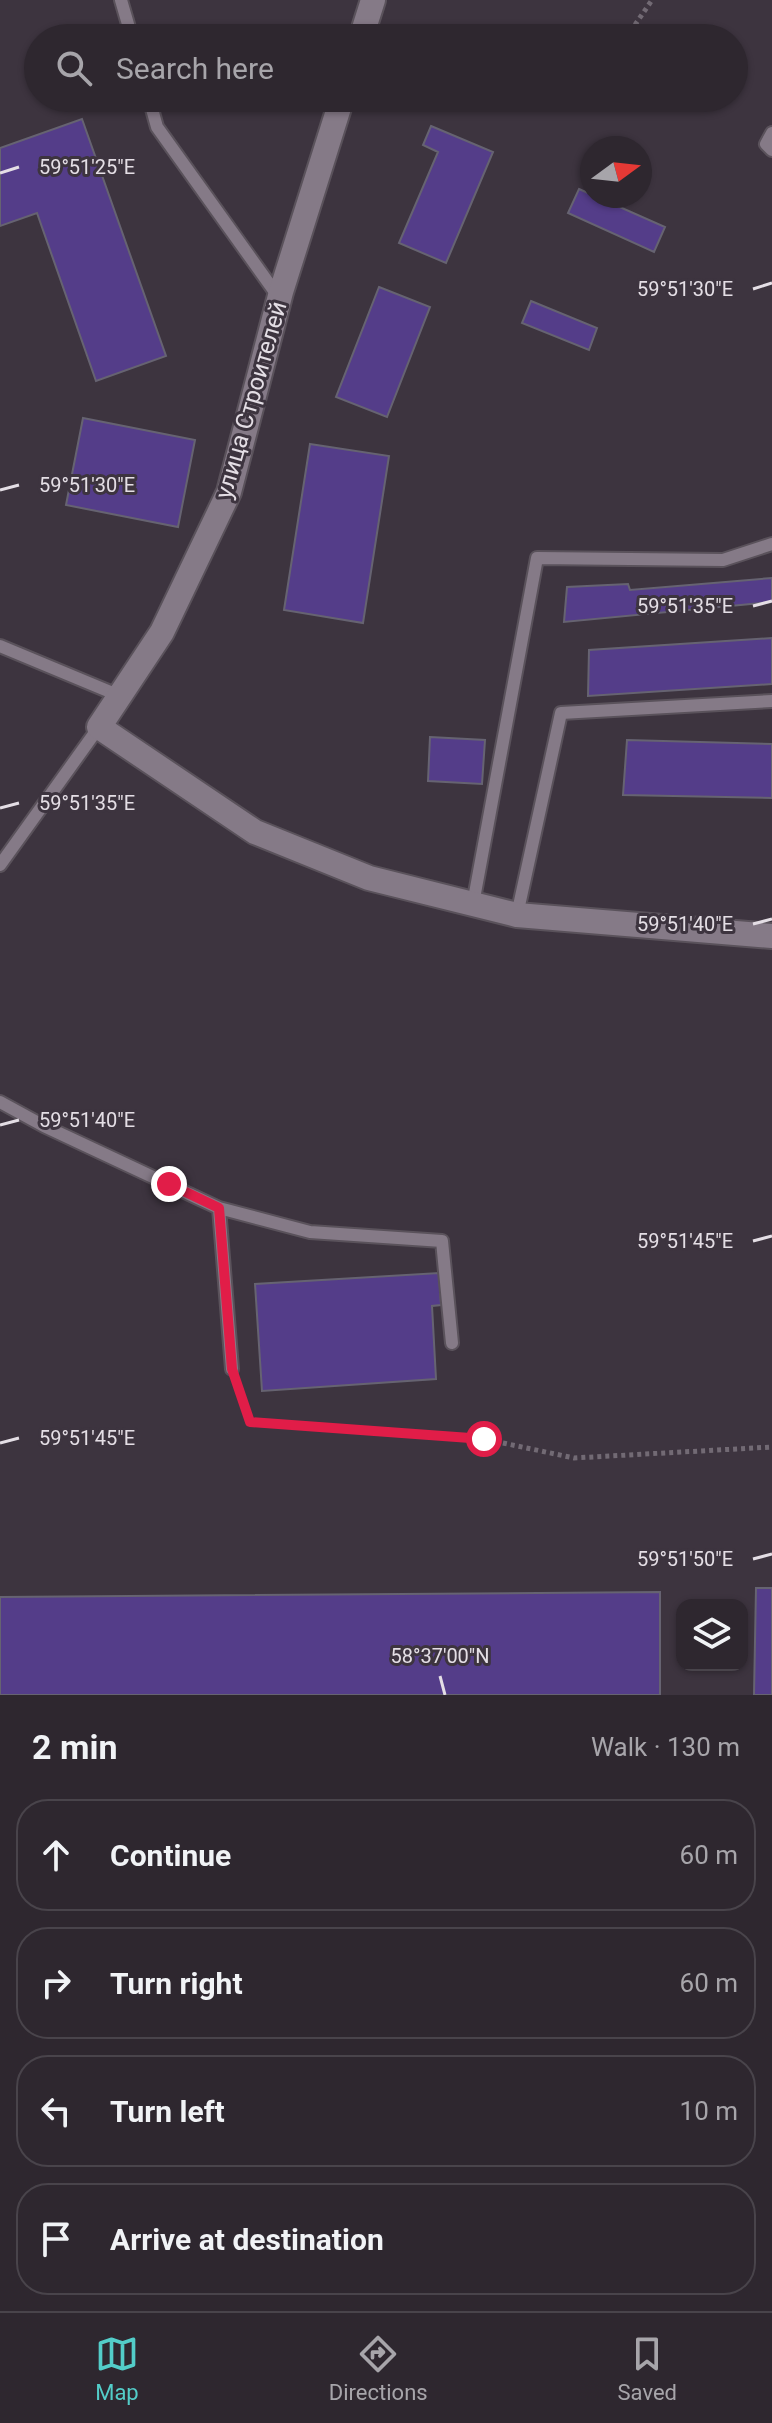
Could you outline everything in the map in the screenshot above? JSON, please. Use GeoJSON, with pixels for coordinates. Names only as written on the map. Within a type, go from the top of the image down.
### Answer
{"type":"FeatureCollection","features":[{"type":"Feature","properties":{"kind":"street"},"geometry":{"type":"LineString","coordinates":[[365,24],[373,0]]}},
{"type":"Feature","properties":{"kind":"street","name":"улица Строителей"},"geometry":{"type":"LineString","coordinates":[[99,727],[162,632],[229,492],[280,299],[338,112]]}},
{"type":"Feature","properties":{"kind":"street"},"geometry":{"type":"LineString","coordinates":[[99,727],[255,832],[369,878],[517,915],[772,936]]}},
{"type":"Feature","properties":{"kind":"lane"},"geometry":{"type":"LineString","coordinates":[[121,0],[128,24]]}},
{"type":"Feature","properties":{"kind":"lane"},"geometry":{"type":"LineString","coordinates":[[153,112],[157,127],[280,299]]}},
{"type":"Feature","properties":{"kind":"lane"},"geometry":{"type":"LineString","coordinates":[[772,133],[766,144],[772,150]]}},
{"type":"Feature","properties":{"kind":"lane"},"geometry":{"type":"LineString","coordinates":[[473,904],[537,558],[723,560],[772,544]]}},
{"type":"Feature","properties":{"kind":"lane"},"geometry":{"type":"LineString","coordinates":[[0,646],[120,696]]}},
{"type":"Feature","properties":{"kind":"lane"},"geometry":{"type":"LineString","coordinates":[[517,915],[561,713],[772,701]]}},
{"type":"Feature","properties":{"kind":"lane"},"geometry":{"type":"LineString","coordinates":[[0,865],[99,727]]}},
{"type":"Feature","properties":{"kind":"lane"},"geometry":{"type":"LineString","coordinates":[[0,1102],[219,1208],[310,1232],[442,1241],[452,1343]]}},
{"type":"Feature","properties":{"kind":"lane"},"geometry":{"type":"LineString","coordinates":[[219,1208],[232,1369]]}},
{"type":"Feature","properties":{"kind":"path"},"geometry":{"type":"LineString","coordinates":[[636,24],[652,0]]}},
{"type":"Feature","properties":{"kind":"path"},"geometry":{"type":"LineString","coordinates":[[232,1369],[250,1422],[484,1439],[574,1458],[772,1447]]}},
{"type":"Feature","properties":{"kind":"building"},"geometry":{"type":"Polygon","coordinates":[[[82,119],[166,356],[96,381],[37,213],[0,226],[0,148],[82,119]]]}},
{"type":"Feature","properties":{"kind":"building"},"geometry":{"type":"Polygon","coordinates":[[[431,126],[493,152],[446,263],[399,243],[438,152],[423,145],[431,126]]]}},
{"type":"Feature","properties":{"kind":"building"},"geometry":{"type":"Polygon","coordinates":[[[579,189],[580,208],[622,208],[665,227],[654,252],[568,213],[579,189]]]}},
{"type":"Feature","properties":{"kind":"building"},"geometry":{"type":"Polygon","coordinates":[[[379,287],[430,307],[387,417],[336,397],[379,287]]]}},
{"type":"Feature","properties":{"kind":"building"},"geometry":{"type":"Polygon","coordinates":[[[531,301],[597,328],[589,350],[522,323],[531,301]]]}},
{"type":"Feature","properties":{"kind":"building"},"geometry":{"type":"Polygon","coordinates":[[[83,418],[195,440],[178,527],[66,505],[83,418]]]}},
{"type":"Feature","properties":{"kind":"building"},"geometry":{"type":"Polygon","coordinates":[[[310,444],[389,456],[363,623],[284,610],[310,444]]]}},
{"type":"Feature","properties":{"kind":"building"},"geometry":{"type":"Polygon","coordinates":[[[772,578],[772,602],[564,622],[567,587],[628,584],[630,590],[772,578]]]}},
{"type":"Feature","properties":{"kind":"building"},"geometry":{"type":"Polygon","coordinates":[[[772,638],[772,684],[588,696],[589,650],[772,638]]]}},
{"type":"Feature","properties":{"kind":"building"},"geometry":{"type":"Polygon","coordinates":[[[430,737],[485,740],[482,784],[428,781],[430,737]]]}},
{"type":"Feature","properties":{"kind":"building"},"geometry":{"type":"Polygon","coordinates":[[[627,740],[772,744],[772,798],[623,795],[627,740]]]}},
{"type":"Feature","properties":{"kind":"building"},"geometry":{"type":"Polygon","coordinates":[[[439,1273],[441,1305],[432,1306],[436,1379],[262,1391],[255,1284],[439,1273]]]}},
{"type":"Feature","properties":{"kind":"building"},"geometry":{"type":"Polygon","coordinates":[[[756,1588],[772,1588],[772,1695],[754,1695],[756,1588]]]}},
{"type":"Feature","properties":{"kind":"building"},"geometry":{"type":"Polygon","coordinates":[[[660,1592],[660,1695],[0,1695],[0,1597],[660,1592]]]}},
{"type":"Feature","properties":{"kind":"route"},"geometry":{"type":"LineString","coordinates":[[169,1184],[219,1208],[232,1369],[250,1422],[484,1439]]}}]}
